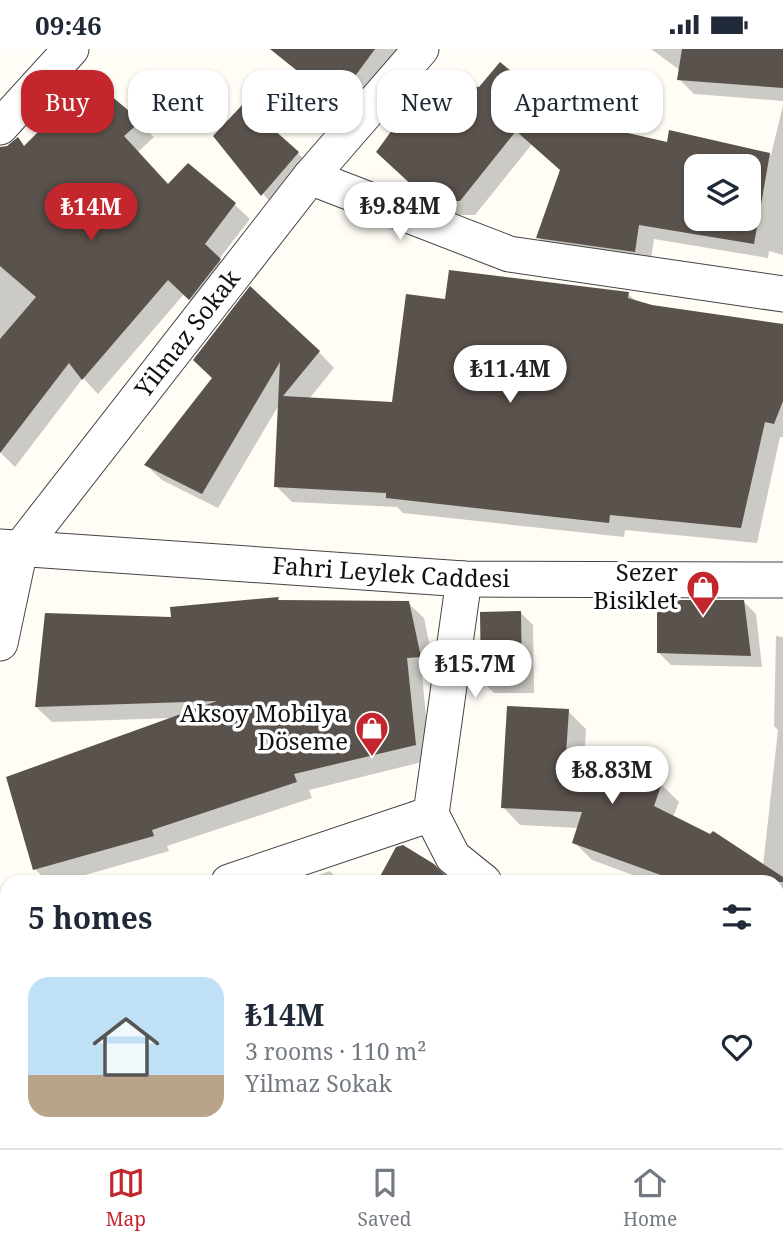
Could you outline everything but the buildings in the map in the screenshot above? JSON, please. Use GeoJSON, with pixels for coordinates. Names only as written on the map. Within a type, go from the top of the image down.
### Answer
{"type":"FeatureCollection","features":[{"type":"Feature","properties":{"kind":"street"},"geometry":{"type":"LineString","coordinates":[[0,127],[71,49]]}},
{"type":"Feature","properties":{"kind":"street","name":"Yilmaz Sokak"},"geometry":{"type":"LineString","coordinates":[[0,643],[10,548],[310,177],[421,49]]}},
{"type":"Feature","properties":{"kind":"street"},"geometry":{"type":"LineString","coordinates":[[310,177],[509,254],[783,294]]}},
{"type":"Feature","properties":{"kind":"street","name":"Fahri Leylek Caddesi"},"geometry":{"type":"LineString","coordinates":[[10,548],[464,579],[783,580]]}},
{"type":"Feature","properties":{"kind":"street"},"geometry":{"type":"LineString","coordinates":[[464,579],[431,814],[453,857],[475,875]]}},
{"type":"Feature","properties":{"kind":"street"},"geometry":{"type":"LineString","coordinates":[[250,875],[431,814]]}},
{"type":"Feature","properties":{"kind":"place","name":"Sezer Bisiklet"},"geometry":{"type":"Point","coordinates":[703,617]}},
{"type":"Feature","properties":{"kind":"place","name":"Aksoy Mobilya Döseme"},"geometry":{"type":"Point","coordinates":[372,758]}}]}
